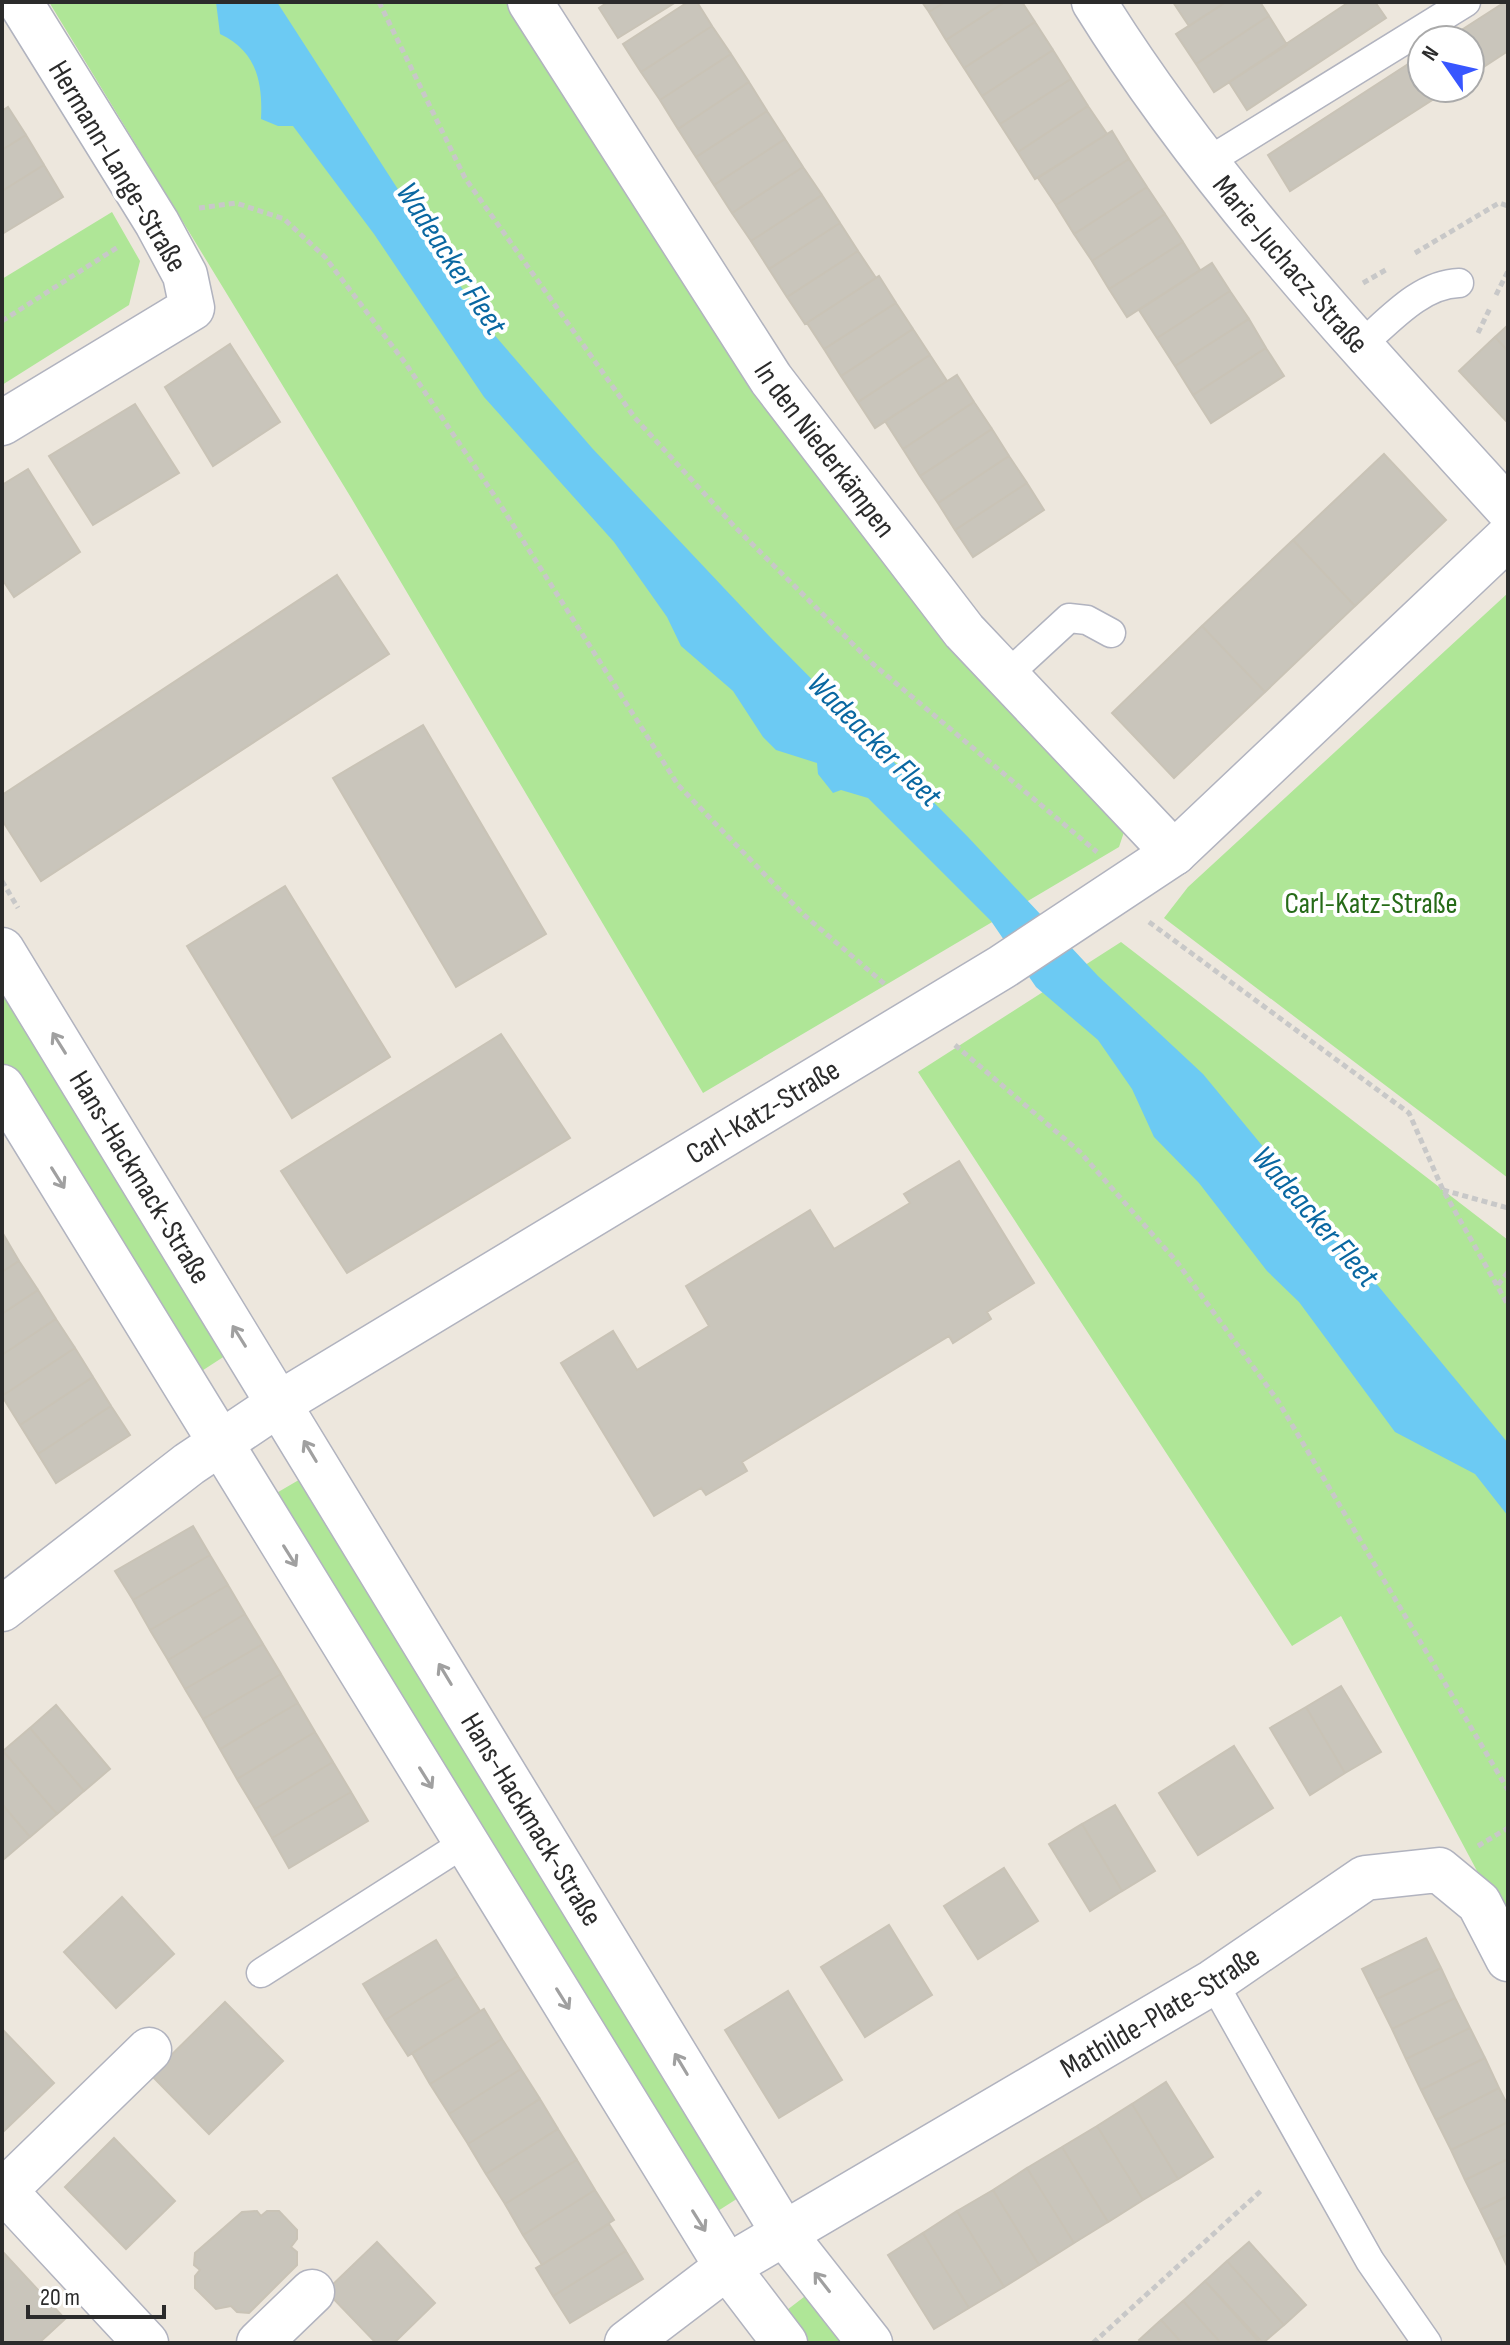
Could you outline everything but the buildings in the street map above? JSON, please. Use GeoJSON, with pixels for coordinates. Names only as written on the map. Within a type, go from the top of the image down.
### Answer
{"type":"FeatureCollection","features":[{"type":"Feature","properties":{"kind":"street","name":"Hermann-Lange-Straße"},"geometry":{"type":"LineString","coordinates":[[2,423],[192,308],[185,275],[157,223],[20,2]]}},
{"type":"Feature","properties":{"kind":"street","name":"Marie-Juchacz-Straße"},"geometry":{"type":"LineString","coordinates":[[1094,2],[1207,162],[1360,346],[1508,509]]}},
{"type":"Feature","properties":{"kind":"street","name":"In den Niederkämpen"},"geometry":{"type":"LineString","coordinates":[[543,7],[771,379],[964,631],[1174,853]]}},
{"type":"Feature","properties":{"kind":"street","name":"Carl-Katz-Straße"},"geometry":{"type":"LineString","coordinates":[[280,1403],[922,1017],[1174,853],[1508,537]]}},
{"type":"Feature","properties":{"kind":"street","name":"Hans-Hackmack-Straße"},"geometry":{"type":"LineString","coordinates":[[2,950],[785,2235],[870,2343]]}},
{"type":"Feature","properties":{"kind":"street"},"geometry":{"type":"LineString","coordinates":[[8,1112],[220,1442],[727,2267],[785,2343]]}},
{"type":"Feature","properties":{"kind":"street"},"geometry":{"type":"LineString","coordinates":[[2,1609],[220,1442],[280,1403]]}},
{"type":"Feature","properties":{"kind":"street","name":"Mathilde-Plate-Straße"},"geometry":{"type":"LineString","coordinates":[[785,2235],[1213,1982],[1365,1878],[1439,1870],[1479,1903],[1508,1959]]}},
{"type":"Feature","properties":{"kind":"street"},"geometry":{"type":"LineString","coordinates":[[146,2343],[3,2190],[149,2050]]}},
{"type":"Feature","properties":{"kind":"street"},"geometry":{"type":"LineString","coordinates":[[627,2343],[727,2267],[785,2235]]}},
{"type":"Feature","properties":{"kind":"street"},"geometry":{"type":"LineString","coordinates":[[259,2343],[312,2292]]}},
{"type":"Feature","properties":{"kind":"lane"},"geometry":{"type":"LineString","coordinates":[[1207,162],[1466,2]]}},
{"type":"Feature","properties":{"kind":"lane"},"geometry":{"type":"LineString","coordinates":[[1360,346],[1414,300],[1445,284],[1459,283]]}},
{"type":"Feature","properties":{"kind":"lane"},"geometry":{"type":"LineString","coordinates":[[1006,676],[1069,618],[1087,620],[1111,633]]}},
{"type":"Feature","properties":{"kind":"lane"},"geometry":{"type":"LineString","coordinates":[[261,1973],[466,1842]]}},
{"type":"Feature","properties":{"kind":"lane"},"geometry":{"type":"LineString","coordinates":[[1213,1982],[1370,2261],[1427,2343]]}},
{"type":"Feature","properties":{"kind":"path"},"geometry":{"type":"LineString","coordinates":[[379,2],[465,178],[635,418],[735,527],[1108,898],[1409,1113],[1443,1190],[1508,1305]]}},
{"type":"Feature","properties":{"kind":"path"},"geometry":{"type":"LineString","coordinates":[[2,321],[157,223],[198,208],[236,203],[284,219],[325,257],[406,364],[496,498],[678,785],[804,915],[1080,1152],[1177,1262],[1278,1401],[1508,1790]]}},
{"type":"Feature","properties":{"kind":"path"},"geometry":{"type":"LineString","coordinates":[[1443,1190],[1508,1208]]}},
{"type":"Feature","properties":{"kind":"path"},"geometry":{"type":"LineString","coordinates":[[1498,1285],[1508,1272]]}},
{"type":"Feature","properties":{"kind":"path"},"geometry":{"type":"LineString","coordinates":[[1093,2343],[1263,2189]]}},
{"type":"Feature","properties":{"kind":"green space"},"geometry":{"type":"Polygon","coordinates":[[[49,2],[509,2],[1124,832],[1119,847],[703,1093],[350,496],[49,2]]]}},
{"type":"Feature","properties":{"kind":"green space"},"geometry":{"type":"Polygon","coordinates":[[[112,212],[140,261],[129,305],[2,385],[2,279],[112,212]]]}},
{"type":"Feature","properties":{"kind":"green space","name":"Carl-Katz-Straße"},"geometry":{"type":"Polygon","coordinates":[[[1508,593],[1508,1178],[1164,918],[1188,887],[1508,593]]]}},
{"type":"Feature","properties":{"kind":"green space"},"geometry":{"type":"Polygon","coordinates":[[[1121,942],[1508,1240],[1508,1929],[1341,1616],[1292,1646],[918,1072],[1121,942]]]}},
{"type":"Feature","properties":{"kind":"green space"},"geometry":{"type":"Polygon","coordinates":[[[2,977],[231,1352],[194,1376],[2,1064],[2,977]]]}},
{"type":"Feature","properties":{"kind":"green space"},"geometry":{"type":"Polygon","coordinates":[[[309,1474],[746,2193],[710,2216],[268,1498],[309,1474]]]}},
{"type":"Feature","properties":{"kind":"green space"},"geometry":{"type":"Polygon","coordinates":[[[813,2290],[856,2343],[798,2343],[778,2317],[813,2290]]]}},
{"type":"Feature","properties":{"kind":"water","name":"Wadeacker Fleet"},"geometry":{"type":"Polygon","coordinates":[[[216,2],[277,2],[485,324],[592,448],[1098,976],[1203,1074],[1508,1443],[1508,1516],[1475,1474],[1395,1432],[1299,1302],[1267,1271],[1199,1183],[1154,1137],[1132,1089],[1098,1040],[1036,987],[991,921],[868,798],[841,790],[833,793],[818,774],[817,763],[776,750],[763,737],[733,691],[681,646],[667,617],[614,542],[484,397],[374,234],[293,126],[278,126],[261,119],[255,69],[242,49],[220,34],[216,2]]]}}]}
